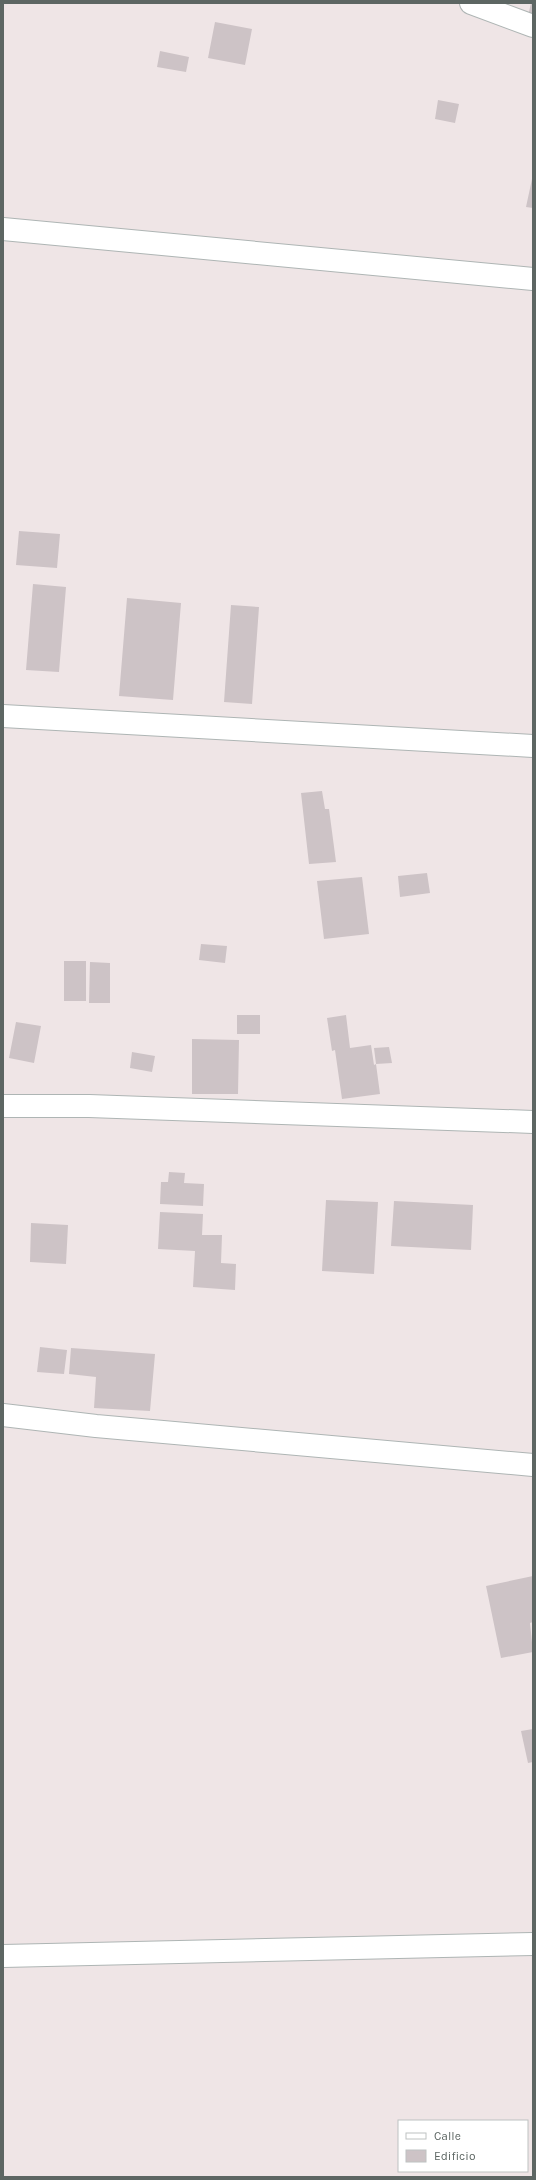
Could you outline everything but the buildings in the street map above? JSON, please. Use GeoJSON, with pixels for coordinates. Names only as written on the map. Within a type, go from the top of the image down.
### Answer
{"type":"FeatureCollection","features":[{"type":"Feature","properties":{"kind":"street"},"geometry":{"type":"LineString","coordinates":[[471,3],[533,26]]}},
{"type":"Feature","properties":{"kind":"street"},"geometry":{"type":"LineString","coordinates":[[3,229],[533,279]]}},
{"type":"Feature","properties":{"kind":"street"},"geometry":{"type":"LineString","coordinates":[[3,716],[533,746]]}},
{"type":"Feature","properties":{"kind":"street"},"geometry":{"type":"LineString","coordinates":[[3,1106],[89,1106],[533,1122]]}},
{"type":"Feature","properties":{"kind":"street"},"geometry":{"type":"LineString","coordinates":[[3,1415],[96,1426],[533,1465]]}},
{"type":"Feature","properties":{"kind":"street"},"geometry":{"type":"LineString","coordinates":[[3,1956],[533,1944]]}}]}
